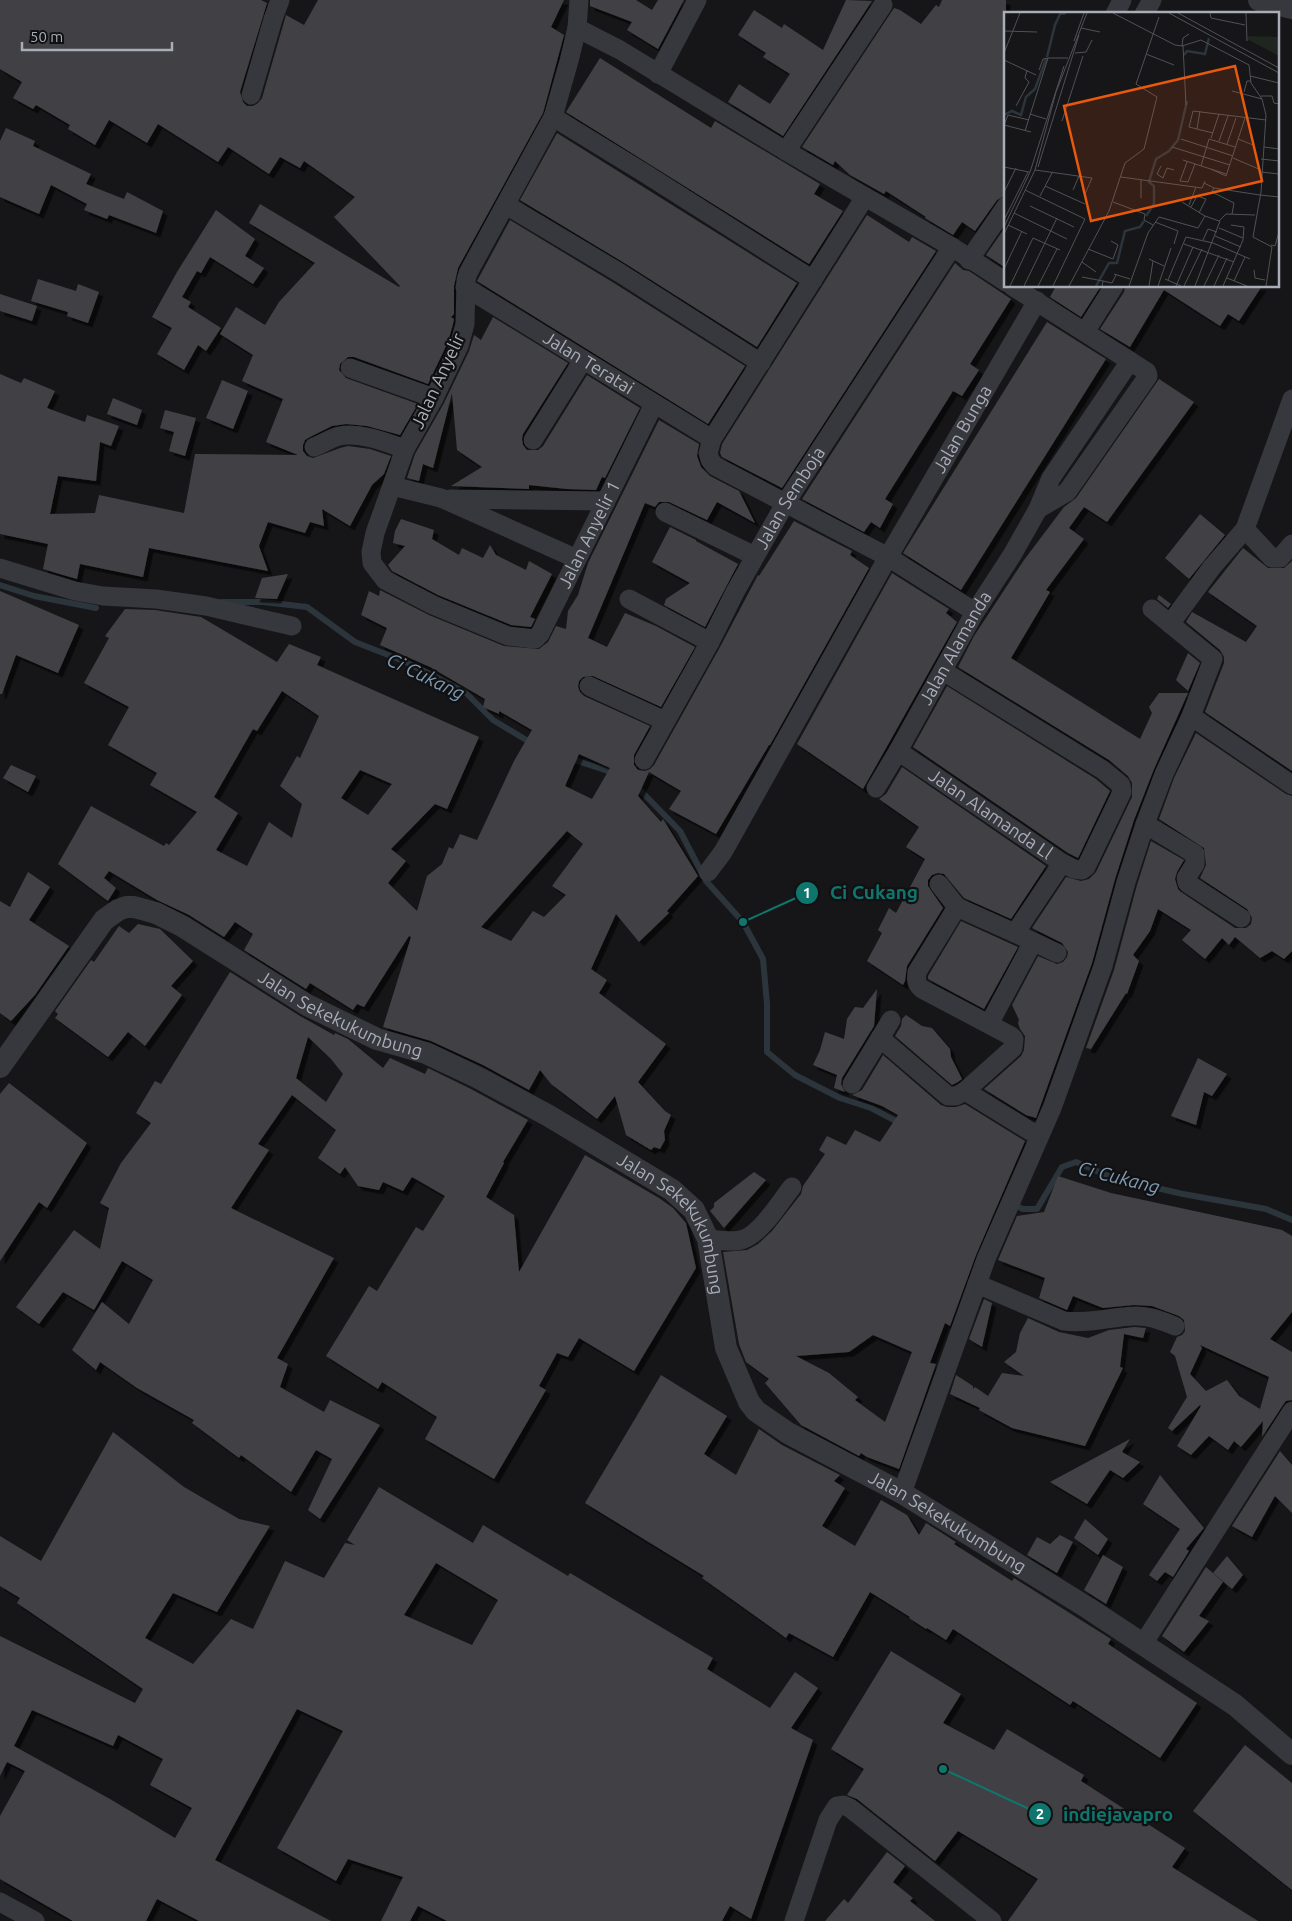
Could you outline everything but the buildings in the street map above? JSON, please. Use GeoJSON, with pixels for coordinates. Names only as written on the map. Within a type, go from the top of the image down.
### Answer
{"type":"FeatureCollection","features":[{"type":"Feature","properties":{"kind":"street"},"geometry":{"type":"LineString","coordinates":[[251,95],[280,0]]}},
{"type":"Feature","properties":{"kind":"street","name":"Jalan Anyelir"},"geometry":{"type":"LineString","coordinates":[[508,636],[433,605],[393,585],[379,574],[372,564],[371,552],[380,515],[405,449],[434,398],[459,346],[465,324],[468,273],[553,117],[569,61],[576,28],[579,0]]}},
{"type":"Feature","properties":{"kind":"street"},"geometry":{"type":"LineString","coordinates":[[658,74],[696,0]]}},
{"type":"Feature","properties":{"kind":"street"},"geometry":{"type":"LineString","coordinates":[[1116,12],[1122,0]]}},
{"type":"Feature","properties":{"kind":"street"},"geometry":{"type":"LineString","coordinates":[[1145,12],[1152,0]]}},
{"type":"Feature","properties":{"kind":"street"},"geometry":{"type":"LineString","coordinates":[[1259,0],[1292,8]]}},
{"type":"Feature","properties":{"kind":"street"},"geometry":{"type":"LineString","coordinates":[[786,152],[883,5]]}},
{"type":"Feature","properties":{"kind":"street"},"geometry":{"type":"LineString","coordinates":[[576,28],[620,50],[786,152],[952,247],[969,260],[1004,281]]}},
{"type":"Feature","properties":{"kind":"street"},"geometry":{"type":"LineString","coordinates":[[553,117],[813,280]]}},
{"type":"Feature","properties":{"kind":"street"},"geometry":{"type":"LineString","coordinates":[[865,197],[712,439],[708,453],[710,460],[715,466],[888,557],[975,612]]}},
{"type":"Feature","properties":{"kind":"street"},"geometry":{"type":"LineString","coordinates":[[506,205],[620,272],[761,363]]}},
{"type":"Feature","properties":{"kind":"street"},"geometry":{"type":"LineString","coordinates":[[969,260],[1004,209]]}},
{"type":"Feature","properties":{"kind":"street","name":"Jalan Semboja"},"geometry":{"type":"LineString","coordinates":[[644,760],[786,502],[952,247]]}},
{"type":"Feature","properties":{"kind":"street","name":"Jalan Teratai"},"geometry":{"type":"LineString","coordinates":[[466,287],[712,439]]}},
{"type":"Feature","properties":{"kind":"street"},"geometry":{"type":"LineString","coordinates":[[1015,288],[1130,361],[1146,372],[1148,376],[1067,492],[1038,508]]}},
{"type":"Feature","properties":{"kind":"street"},"geometry":{"type":"LineString","coordinates":[[1085,332],[1113,288]]}},
{"type":"Feature","properties":{"kind":"street","name":"Jalan Bunga"},"geometry":{"type":"LineString","coordinates":[[708,872],[723,852],[888,557],[1037,301]]}},
{"type":"Feature","properties":{"kind":"street"},"geometry":{"type":"LineString","coordinates":[[533,440],[583,360]]}},
{"type":"Feature","properties":{"kind":"street","name":"Jalan Alamanda"},"geometry":{"type":"LineString","coordinates":[[876,788],[975,612],[1012,555],[1038,508],[1051,478],[1130,361]]}},
{"type":"Feature","properties":{"kind":"street"},"geometry":{"type":"LineString","coordinates":[[350,368],[434,398]]}},
{"type":"Feature","properties":{"kind":"street"},"geometry":{"type":"LineString","coordinates":[[1170,624],[1212,567],[1245,529],[1292,399]]}},
{"type":"Feature","properties":{"kind":"street","name":"Jalan Anyelir 1"},"geometry":{"type":"LineString","coordinates":[[508,636],[532,640],[537,637],[654,404]]}},
{"type":"Feature","properties":{"kind":"street"},"geometry":{"type":"LineString","coordinates":[[314,447],[339,436],[354,436],[378,440],[405,449]]}},
{"type":"Feature","properties":{"kind":"street"},"geometry":{"type":"LineString","coordinates":[[392,486],[441,498],[577,559]]}},
{"type":"Feature","properties":{"kind":"street"},"geometry":{"type":"LineString","coordinates":[[441,498],[606,501]]}},
{"type":"Feature","properties":{"kind":"street"},"geometry":{"type":"LineString","coordinates":[[665,512],[755,556]]}},
{"type":"Feature","properties":{"kind":"street"},"geometry":{"type":"LineString","coordinates":[[1245,529],[1272,558],[1280,558],[1292,544]]}},
{"type":"Feature","properties":{"kind":"street"},"geometry":{"type":"LineString","coordinates":[[0,568],[75,591],[103,596],[156,599],[206,606],[292,626]]}},
{"type":"Feature","properties":{"kind":"street"},"geometry":{"type":"LineString","coordinates":[[628,599],[710,642]]}},
{"type":"Feature","properties":{"kind":"street"},"geometry":{"type":"LineString","coordinates":[[902,1493],[986,1259],[1052,1108],[1103,966],[1126,882],[1145,824],[1164,774],[1191,716],[1213,660],[1152,608]]}},
{"type":"Feature","properties":{"kind":"street","name":"Jalan Alamanda Ll"},"geometry":{"type":"LineString","coordinates":[[898,751],[1062,863],[1079,870],[1086,867],[1122,792],[1121,785],[1104,770],[943,671]]}},
{"type":"Feature","properties":{"kind":"street"},"geometry":{"type":"LineString","coordinates":[[589,686],[665,721]]}},
{"type":"Feature","properties":{"kind":"street"},"geometry":{"type":"LineString","coordinates":[[1191,716],[1292,785]]}},
{"type":"Feature","properties":{"kind":"street"},"geometry":{"type":"LineString","coordinates":[[1145,824],[1195,854],[1195,864],[1186,878],[1187,883],[1241,918]]}},
{"type":"Feature","properties":{"kind":"street"},"geometry":{"type":"LineString","coordinates":[[1015,932],[1062,863]]}},
{"type":"Feature","properties":{"kind":"street"},"geometry":{"type":"LineString","coordinates":[[939,884],[957,907],[1015,932],[1057,953]]}},
{"type":"Feature","properties":{"kind":"street","name":"Jalan Sekekukumbung"},"geometry":{"type":"LineString","coordinates":[[0,1067],[104,920],[118,910],[134,907],[156,913],[182,926],[307,1005],[377,1039],[426,1053],[449,1063],[549,1116],[672,1190],[694,1210],[708,1239],[726,1348],[750,1402],[756,1411],[788,1433],[902,1493],[1143,1644],[1235,1704],[1292,1754]]}},
{"type":"Feature","properties":{"kind":"street"},"geometry":{"type":"LineString","coordinates":[[880,1038],[948,1096],[956,1096],[964,1091],[1014,1048],[1014,1039],[1011,1036],[922,990],[918,985],[916,979],[917,972],[957,907]]}},
{"type":"Feature","properties":{"kind":"street"},"geometry":{"type":"LineString","coordinates":[[990,1024],[1033,942]]}},
{"type":"Feature","properties":{"kind":"street"},"geometry":{"type":"LineString","coordinates":[[852,1084],[891,1020]]}},
{"type":"Feature","properties":{"kind":"street"},"geometry":{"type":"LineString","coordinates":[[964,1091],[1030,1131]]}},
{"type":"Feature","properties":{"kind":"street"},"geometry":{"type":"LineString","coordinates":[[708,1239],[743,1239],[759,1229],[792,1187]]}},
{"type":"Feature","properties":{"kind":"street"},"geometry":{"type":"LineString","coordinates":[[977,1284],[1064,1321],[1079,1323],[1135,1316],[1153,1318],[1175,1326]]}},
{"type":"Feature","properties":{"kind":"street"},"geometry":{"type":"LineString","coordinates":[[1143,1644],[1292,1411]]}},
{"type":"Feature","properties":{"kind":"street"},"geometry":{"type":"LineString","coordinates":[[794,1921],[828,1820],[837,1806],[843,1805],[850,1808],[992,1921]]}},
{"type":"Feature","properties":{"kind":"street"},"geometry":{"type":"LineString","coordinates":[[0,1902],[34,1921]]}},
{"type":"Feature","properties":{"kind":"waterway","name":"Ci Cukang"},"geometry":{"type":"LineString","coordinates":[[0,585],[34,596],[96,608]]}},
{"type":"Feature","properties":{"kind":"waterway","name":"Ci Cukang"},"geometry":{"type":"LineString","coordinates":[[222,602],[263,602],[307,607],[355,642],[406,662],[465,692],[493,720],[533,744]]}},
{"type":"Feature","properties":{"kind":"waterway","name":"Ci Cukang"},"geometry":{"type":"LineString","coordinates":[[568,758],[615,775]]}},
{"type":"Feature","properties":{"kind":"waterway","name":"Ci Cukang"},"geometry":{"type":"LineString","coordinates":[[634,787],[641,791],[680,831],[706,881],[743,922],[763,959],[767,1004],[767,1052],[795,1075],[840,1098],[871,1108],[896,1121],[901,1126]]}},
{"type":"Feature","properties":{"kind":"waterway","name":"Ci Cukang"},"geometry":{"type":"LineString","coordinates":[[1012,1204],[1023,1209],[1037,1209],[1062,1167],[1076,1162],[1113,1178],[1183,1194],[1266,1209],[1292,1220]]}},
{"type":"Feature","properties":{"kind":"place","name":"Ci Cukang"},"geometry":{"type":"Point","coordinates":[743,922]}},
{"type":"Feature","properties":{"kind":"place","name":"indiejavapro"},"geometry":{"type":"Point","coordinates":[943,1769]}}]}
